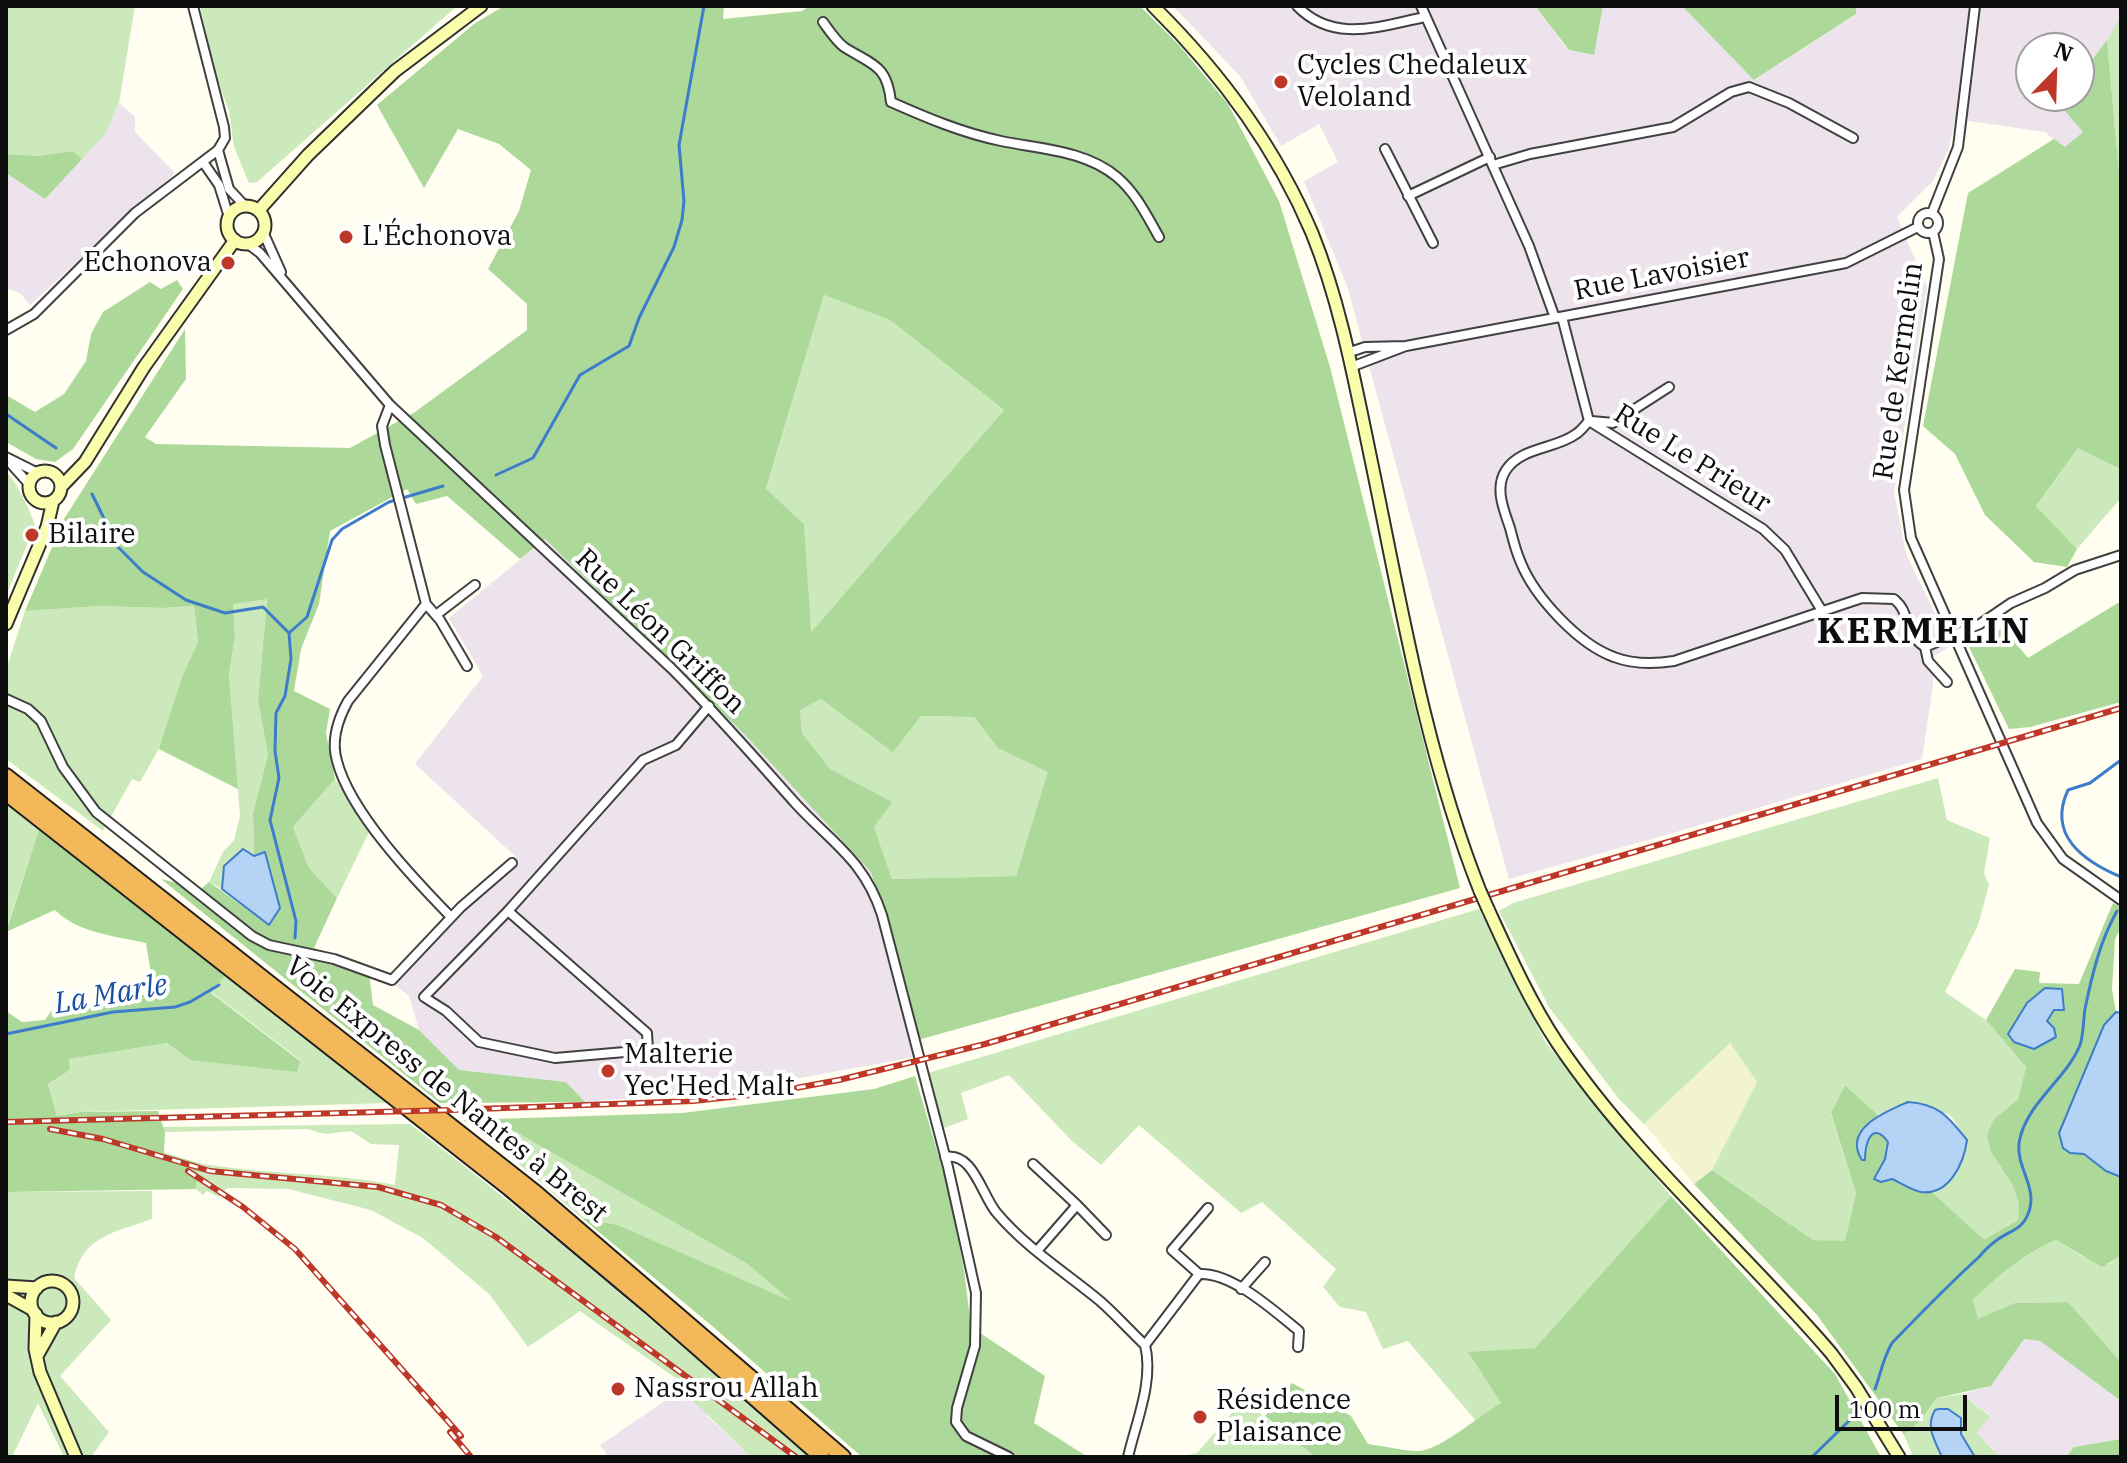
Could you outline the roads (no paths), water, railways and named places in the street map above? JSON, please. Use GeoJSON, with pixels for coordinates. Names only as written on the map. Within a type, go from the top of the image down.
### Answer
{"type":"FeatureCollection","features":[{"type":"Feature","properties":{"kind":"highway","name":"Voie Express de Nantes à Brest"},"geometry":{"type":"LineString","coordinates":[[6,776],[514,1175],[843,1457]]}},
{"type":"Feature","properties":{"kind":"highway","name":"Voie Express de Nantes à Brest"},"geometry":{"type":"LineString","coordinates":[[6,793],[509,1188],[822,1457]]}},
{"type":"Feature","properties":{"kind":"main road"},"geometry":{"type":"LineString","coordinates":[[259,210],[308,155],[395,71],[481,6]]}},
{"type":"Feature","properties":{"kind":"main road"},"geometry":{"type":"LineString","coordinates":[[1153,6],[1229,88],[1264,140],[1312,234],[1331,288],[1351,367],[1427,718],[1449,804],[1480,891],[1526,990],[1558,1044],[1612,1115],[1805,1323],[1848,1375],[1899,1457]]}},
{"type":"Feature","properties":{"kind":"main road"},"geometry":{"type":"LineString","coordinates":[[244,205],[259,210],[265,218],[264,234],[248,244],[235,240],[228,232],[229,217],[235,209],[244,205]]}},
{"type":"Feature","properties":{"kind":"main road"},"geometry":{"type":"LineString","coordinates":[[61,487],[54,475],[46,472],[38,473],[29,484],[30,494],[37,501],[53,501],[59,495],[61,487],[85,462],[144,367],[235,240]]}},
{"type":"Feature","properties":{"kind":"main road"},"geometry":{"type":"LineString","coordinates":[[54,475],[77,462],[90,450]]}},
{"type":"Feature","properties":{"kind":"main road"},"geometry":{"type":"LineString","coordinates":[[37,501],[44,533]]}},
{"type":"Feature","properties":{"kind":"main road"},"geometry":{"type":"LineString","coordinates":[[6,624],[51,517],[53,501]]}},
{"type":"Feature","properties":{"kind":"main road"},"geometry":{"type":"LineString","coordinates":[[6,1286],[37,1288],[52,1281],[68,1288],[73,1304],[66,1318],[56,1322],[45,1321],[6,1295]]}},
{"type":"Feature","properties":{"kind":"main road"},"geometry":{"type":"LineString","coordinates":[[37,1288],[32,1299],[35,1349],[40,1372],[76,1457]]}},
{"type":"Feature","properties":{"kind":"main road"},"geometry":{"type":"LineString","coordinates":[[37,1356],[56,1322]]}},
{"type":"Feature","properties":{"kind":"main road"},"geometry":{"type":"LineString","coordinates":[[1876,1419],[1892,1457]]}},
{"type":"Feature","properties":{"kind":"street"},"geometry":{"type":"LineString","coordinates":[[6,330],[34,314],[135,213],[218,150],[225,138],[193,6]]}},
{"type":"Feature","properties":{"kind":"street"},"geometry":{"type":"LineString","coordinates":[[1297,6],[1316,21],[1337,30],[1364,29],[1425,17]]}},
{"type":"Feature","properties":{"kind":"street"},"geometry":{"type":"LineString","coordinates":[[1421,6],[1559,318],[1589,421],[1575,435],[1518,458],[1507,469],[1500,483],[1502,503],[1521,563],[1534,586],[1558,616],[1584,639],[1613,657],[1655,664],[1674,661],[1862,598],[1894,599],[1901,605],[1908,631],[1914,640],[1925,647],[1928,661],[1947,682]]}},
{"type":"Feature","properties":{"kind":"street"},"geometry":{"type":"LineString","coordinates":[[1932,213],[1958,147],[1975,6]]}},
{"type":"Feature","properties":{"kind":"street"},"geometry":{"type":"LineString","coordinates":[[823,22],[841,45],[877,64],[889,84],[891,102],[938,123],[1001,141],[1053,149],[1093,163],[1115,175],[1135,195],[1159,237]]}},
{"type":"Feature","properties":{"kind":"street"},"geometry":{"type":"LineString","coordinates":[[1408,196],[1491,161],[1673,127],[1731,92],[1749,87],[1789,103],[1853,138]]}},
{"type":"Feature","properties":{"kind":"street"},"geometry":{"type":"LineString","coordinates":[[1385,149],[1433,243]]}},
{"type":"Feature","properties":{"kind":"street"},"geometry":{"type":"LineString","coordinates":[[218,150],[229,189],[244,205]]}},
{"type":"Feature","properties":{"kind":"street"},"geometry":{"type":"LineString","coordinates":[[203,162],[219,185],[229,217]]}},
{"type":"Feature","properties":{"kind":"street"},"geometry":{"type":"LineString","coordinates":[[1932,213],[1939,221],[1933,232],[1924,232],[1918,227],[1921,216],[1932,213]]}},
{"type":"Feature","properties":{"kind":"street","name":"Rue Lavoisier"},"geometry":{"type":"LineString","coordinates":[[1347,353],[1365,347],[1406,346],[1846,263],[1918,227]]}},
{"type":"Feature","properties":{"kind":"street","name":"Rue de Kermelin"},"geometry":{"type":"LineString","coordinates":[[1933,232],[1939,259],[1908,453],[1905,506],[1911,538],[2037,823],[2063,859],[2121,900]]}},
{"type":"Feature","properties":{"kind":"street","name":"Rue Léon Griffon"},"geometry":{"type":"LineString","coordinates":[[264,234],[289,286]]}},
{"type":"Feature","properties":{"kind":"street","name":"Rue Léon Griffon"},"geometry":{"type":"LineString","coordinates":[[248,244],[260,253],[390,405],[709,706],[799,807],[854,861],[867,879],[882,915],[945,1157],[976,1293],[975,1346],[957,1408],[956,1422],[966,1436],[1009,1457]]}},
{"type":"Feature","properties":{"kind":"street","name":"Rue Lavoisier"},"geometry":{"type":"LineString","coordinates":[[1351,367],[1406,346]]}},
{"type":"Feature","properties":{"kind":"street","name":"Rue Le Prieur"},"geometry":{"type":"LineString","coordinates":[[1589,421],[1613,423],[1669,387]]}},
{"type":"Feature","properties":{"kind":"street"},"geometry":{"type":"LineString","coordinates":[[390,405],[382,426],[399,506],[426,604],[467,666]]}},
{"type":"Feature","properties":{"kind":"street","name":"Rue Le Prieur"},"geometry":{"type":"LineString","coordinates":[[1589,421],[1763,529],[1785,550],[1822,611]]}},
{"type":"Feature","properties":{"kind":"street"},"geometry":{"type":"LineString","coordinates":[[6,458],[38,473]]}},
{"type":"Feature","properties":{"kind":"street"},"geometry":{"type":"LineString","coordinates":[[6,458],[29,484]]}},
{"type":"Feature","properties":{"kind":"street"},"geometry":{"type":"LineString","coordinates":[[1925,647],[1955,636],[2075,570],[2121,555]]}},
{"type":"Feature","properties":{"kind":"street"},"geometry":{"type":"LineString","coordinates":[[436,615],[475,585]]}},
{"type":"Feature","properties":{"kind":"street"},"geometry":{"type":"LineString","coordinates":[[426,604],[348,701],[336,735],[336,758],[344,782],[359,808],[451,917]]}},
{"type":"Feature","properties":{"kind":"street"},"geometry":{"type":"LineString","coordinates":[[6,699],[28,709],[41,721],[63,767],[96,812],[209,903],[269,945],[334,959],[392,980],[451,917],[512,863]]}},
{"type":"Feature","properties":{"kind":"street"},"geometry":{"type":"LineString","coordinates":[[508,911],[647,1033],[648,1050],[555,1058],[479,1042],[446,1011],[424,997],[508,911],[643,760],[676,745],[709,706]]}},
{"type":"Feature","properties":{"kind":"street"},"geometry":{"type":"LineString","coordinates":[[945,1157],[955,1155],[966,1162],[995,1210],[1145,1345],[1147,1377],[1128,1457]]}},
{"type":"Feature","properties":{"kind":"street"},"geometry":{"type":"LineString","coordinates":[[1033,1164],[1106,1235]]}},
{"type":"Feature","properties":{"kind":"street"},"geometry":{"type":"LineString","coordinates":[[1037,1251],[1077,1205]]}},
{"type":"Feature","properties":{"kind":"street"},"geometry":{"type":"LineString","coordinates":[[1208,1208],[1172,1250],[1199,1274],[1210,1273],[1241,1289],[1299,1331],[1298,1347]]}},
{"type":"Feature","properties":{"kind":"street"},"geometry":{"type":"LineString","coordinates":[[1241,1289],[1265,1262]]}},
{"type":"Feature","properties":{"kind":"street"},"geometry":{"type":"LineString","coordinates":[[1145,1345],[1199,1274]]}},
{"type":"Feature","properties":{"kind":"water"},"geometry":{"type":"Polygon","coordinates":[[[243,849],[254,856],[265,852],[280,908],[269,925],[222,889],[224,866],[243,849]]]}},
{"type":"Feature","properties":{"kind":"water"},"geometry":{"type":"Polygon","coordinates":[[[2045,988],[2062,989],[2064,1010],[2054,1010],[2047,1021],[2054,1028],[2056,1037],[2034,1049],[2014,1042],[2008,1034],[2027,1003],[2045,988]]]}},
{"type":"Feature","properties":{"kind":"water"},"geometry":{"type":"Polygon","coordinates":[[[2116,1012],[2121,1013],[2121,1177],[2106,1171],[2084,1154],[2070,1153],[2063,1148],[2059,1133],[2104,1025],[2116,1012]]]}},
{"type":"Feature","properties":{"kind":"water"},"geometry":{"type":"Polygon","coordinates":[[[1908,1102],[1936,1109],[1967,1140],[1959,1168],[1940,1189],[1931,1192],[1917,1191],[1892,1179],[1881,1182],[1874,1179],[1885,1159],[1888,1142],[1877,1133],[1870,1137],[1865,1160],[1862,1160],[1857,1149],[1858,1139],[1869,1123],[1908,1102]]]}},
{"type":"Feature","properties":{"kind":"water"},"geometry":{"type":"Polygon","coordinates":[[[1939,1409],[1948,1409],[1961,1418],[1961,1434],[1975,1457],[1942,1457],[1931,1428],[1932,1416],[1939,1409]]]}},
{"type":"Feature","properties":{"kind":"waterway"},"geometry":{"type":"LineString","coordinates":[[496,475],[533,458],[580,375],[629,346],[639,318],[674,247],[684,201],[679,145],[704,6]]}},
{"type":"Feature","properties":{"kind":"waterway"},"geometry":{"type":"LineString","coordinates":[[6,414],[56,448]]}},
{"type":"Feature","properties":{"kind":"waterway"},"geometry":{"type":"LineString","coordinates":[[289,633],[307,617],[332,540],[342,529],[389,502],[443,486]]}},
{"type":"Feature","properties":{"kind":"waterway"},"geometry":{"type":"LineString","coordinates":[[92,494],[118,547],[143,572],[186,600],[225,613],[263,607],[289,633],[291,659],[285,696],[276,713],[275,751],[279,778],[270,820],[296,921],[295,938]]}},
{"type":"Feature","properties":{"kind":"waterway"},"geometry":{"type":"LineString","coordinates":[[2121,760],[2090,783],[2068,790],[2062,820],[2072,844],[2082,854],[2121,877]]}},
{"type":"Feature","properties":{"kind":"waterway"},"geometry":{"type":"LineString","coordinates":[[1875,1389],[1892,1343],[1990,1246],[2019,1227],[2028,1214],[2031,1196],[2019,1152],[2023,1129],[2037,1104],[2074,1058],[2080,1045],[2094,971],[2117,911]]}},
{"type":"Feature","properties":{"kind":"waterway","name":"La Marle"},"geometry":{"type":"LineString","coordinates":[[6,1034],[113,1012],[175,1007],[219,985]]}},
{"type":"Feature","properties":{"kind":"waterway"},"geometry":{"type":"LineString","coordinates":[[1812,1457],[1855,1415]]}},
{"type":"Feature","properties":{"kind":"railway"},"geometry":{"type":"LineString","coordinates":[[6,1122],[693,1101],[769,1093],[839,1080],[985,1044],[2121,708]]}},
{"type":"Feature","properties":{"kind":"railway"},"geometry":{"type":"LineString","coordinates":[[50,1129],[103,1139],[210,1171],[378,1187],[441,1205],[496,1237],[796,1457]]}},
{"type":"Feature","properties":{"kind":"railway"},"geometry":{"type":"LineString","coordinates":[[188,1171],[243,1207],[295,1249],[461,1436]]}},
{"type":"Feature","properties":{"kind":"railway"},"geometry":{"type":"LineString","coordinates":[[450,1432],[471,1457]]}},
{"type":"Feature","properties":{"kind":"place","name":"Cycles Chedaleux Veloland"},"geometry":{"type":"Point","coordinates":[1281,82]}},
{"type":"Feature","properties":{"kind":"place","name":"L'Échonova"},"geometry":{"type":"Point","coordinates":[346,237]}},
{"type":"Feature","properties":{"kind":"place","name":"Echonova"},"geometry":{"type":"Point","coordinates":[228,263]}},
{"type":"Feature","properties":{"kind":"place","name":"Bilaire"},"geometry":{"type":"Point","coordinates":[32,535]}},
{"type":"Feature","properties":{"kind":"place","name":"Malterie Yec'Hed Malt"},"geometry":{"type":"Point","coordinates":[608,1071]}},
{"type":"Feature","properties":{"kind":"place","name":"Nassrou Allah"},"geometry":{"type":"Point","coordinates":[618,1389]}},
{"type":"Feature","properties":{"kind":"place","name":"Résidence Plaisance"},"geometry":{"type":"Point","coordinates":[1200,1417]}},
{"type":"Feature","properties":{"kind":"district","name":"KERMELIN"},"geometry":{"type":"Point","coordinates":[1924,633]}}]}
